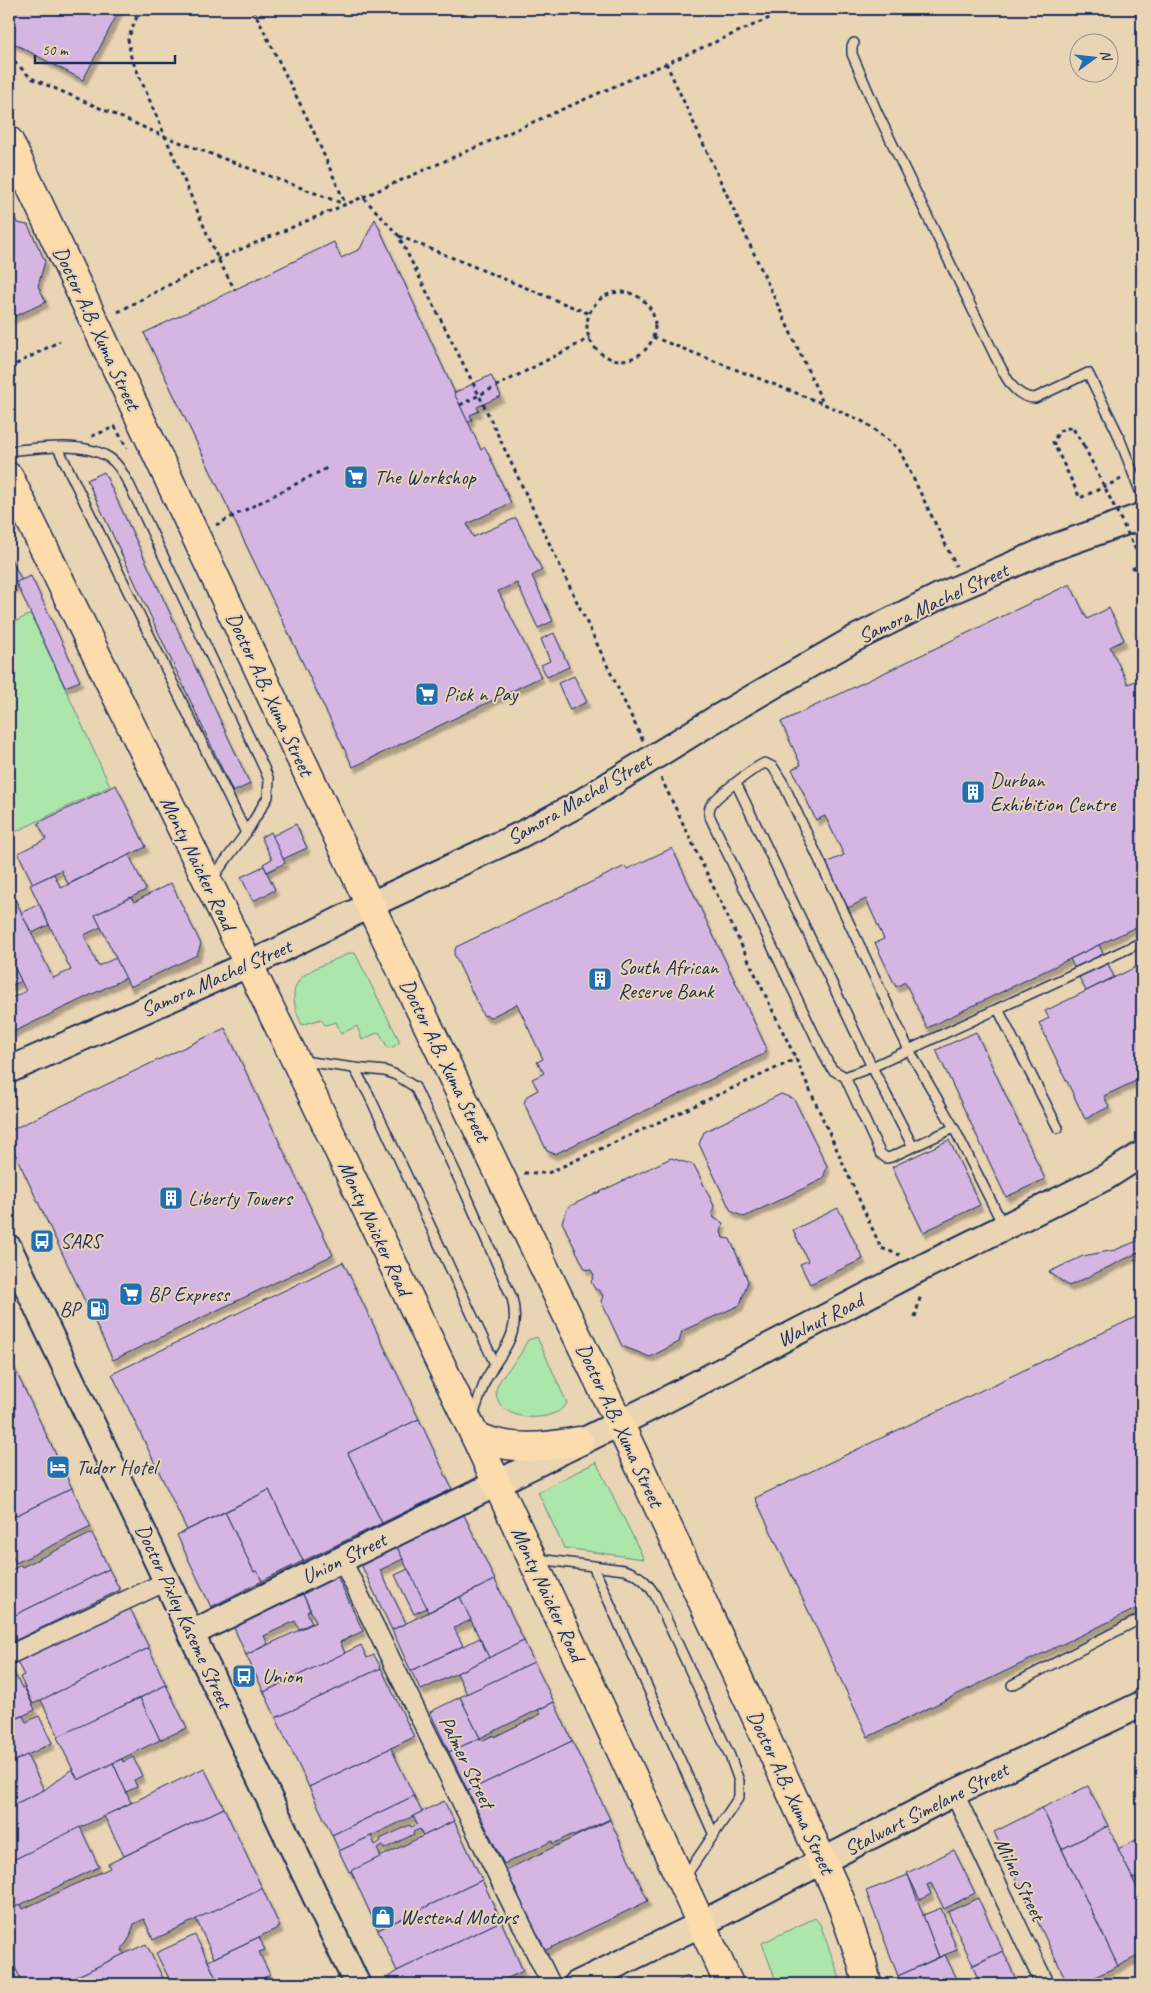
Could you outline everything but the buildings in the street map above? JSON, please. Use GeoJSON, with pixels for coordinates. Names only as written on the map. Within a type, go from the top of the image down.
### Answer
{"type":"FeatureCollection","features":[{"type":"Feature","properties":{"kind":"main road","name":"Doctor A.B. Xuma Street"},"geometry":{"type":"LineString","coordinates":[[9,141],[370,905],[619,1423],[822,1861],[851,1930],[867,1984]]}},
{"type":"Feature","properties":{"kind":"main road","name":"Monty Naicker Road"},"geometry":{"type":"LineString","coordinates":[[9,477],[247,965],[295,1059],[496,1482],[728,1984]]}},
{"type":"Feature","properties":{"kind":"main road","name":"Samora Machel Street"},"geometry":{"type":"LineString","coordinates":[[9,1070],[247,965],[520,835],[575,806],[712,721],[854,639],[965,585],[1049,549],[1142,516]]}},
{"type":"Feature","properties":{"kind":"main road","name":"Walnut Road"},"geometry":{"type":"LineString","coordinates":[[496,1482],[619,1423],[911,1272],[1106,1177],[1142,1154]]}},
{"type":"Feature","properties":{"kind":"main road","name":"Doctor Pixley Kaseme Street"},"geometry":{"type":"LineString","coordinates":[[9,1248],[357,1984]]}},
{"type":"Feature","properties":{"kind":"main road"},"geometry":{"type":"LineString","coordinates":[[472,1431],[493,1444],[509,1446],[535,1447],[578,1442]]}},
{"type":"Feature","properties":{"kind":"main road","name":"Union Street"},"geometry":{"type":"LineString","coordinates":[[192,1633],[496,1482]]}},
{"type":"Feature","properties":{"kind":"main road","name":"Stalwart Simelane Street"},"geometry":{"type":"LineString","coordinates":[[577,1984],[701,1924],[954,1793],[1142,1704]]}},
{"type":"Feature","properties":{"kind":"street","name":"Palmer Street"},"geometry":{"type":"LineString","coordinates":[[342,1560],[551,1984]]}},
{"type":"Feature","properties":{"kind":"street"},"geometry":{"type":"LineString","coordinates":[[9,1655],[167,1581]]}},
{"type":"Feature","properties":{"kind":"street","name":"Milne Street"},"geometry":{"type":"LineString","coordinates":[[954,1793],[1045,1984]]}},
{"type":"Feature","properties":{"kind":"lane"},"geometry":{"type":"LineString","coordinates":[[854,43],[852,54],[877,112],[995,356],[1012,385],[1020,395],[1027,398],[1035,398],[1088,373],[1117,432],[1142,496]]}},
{"type":"Feature","properties":{"kind":"lane"},"geometry":{"type":"LineString","coordinates":[[58,448],[246,833]]}},
{"type":"Feature","properties":{"kind":"lane"},"geometry":{"type":"LineString","coordinates":[[9,451],[58,448],[95,450],[109,458],[120,468],[269,780],[268,798],[246,833],[208,884]]}},
{"type":"Feature","properties":{"kind":"lane"},"geometry":{"type":"LineString","coordinates":[[954,1128],[891,1158],[886,1158],[880,1153],[845,1077],[833,1070],[828,1063],[709,815],[710,807],[718,798],[757,766],[765,763],[773,767],[909,1050],[954,1128],[1004,1227]]}},
{"type":"Feature","properties":{"kind":"lane"},"geometry":{"type":"LineString","coordinates":[[736,783],[872,1067],[913,1147]]}},
{"type":"Feature","properties":{"kind":"lane"},"geometry":{"type":"LineString","coordinates":[[845,1077],[872,1067],[1142,942]]}},
{"type":"Feature","properties":{"kind":"lane"},"geometry":{"type":"LineString","coordinates":[[998,1009],[1058,1128]]}},
{"type":"Feature","properties":{"kind":"lane"},"geometry":{"type":"LineString","coordinates":[[295,1059],[315,1064],[385,1071],[396,1075],[415,1087],[443,1144],[512,1298],[516,1313],[514,1330],[507,1347],[485,1381],[472,1431]]}},
{"type":"Feature","properties":{"kind":"lane"},"geometry":{"type":"LineString","coordinates":[[354,1068],[495,1364]]}},
{"type":"Feature","properties":{"kind":"lane"},"geometry":{"type":"LineString","coordinates":[[531,1557],[616,1568],[633,1572],[647,1583],[655,1595],[730,1756],[739,1781],[739,1797],[681,1882]]}},
{"type":"Feature","properties":{"kind":"lane"},"geometry":{"type":"LineString","coordinates":[[593,1566],[714,1835]]}},
{"type":"Feature","properties":{"kind":"lane"},"geometry":{"type":"LineString","coordinates":[[1012,1685],[1142,1618]]}},
{"type":"Feature","properties":{"kind":"path"},"geometry":{"type":"LineString","coordinates":[[140,9],[128,39],[131,57],[218,259],[235,290]]}},
{"type":"Feature","properties":{"kind":"path"},"geometry":{"type":"LineString","coordinates":[[253,9],[313,130],[345,204]]}},
{"type":"Feature","properties":{"kind":"path"},"geometry":{"type":"LineString","coordinates":[[118,312],[218,259],[790,9]]}},
{"type":"Feature","properties":{"kind":"path"},"geometry":{"type":"LineString","coordinates":[[9,56],[31,78],[166,137],[345,204]]}},
{"type":"Feature","properties":{"kind":"path"},"geometry":{"type":"LineString","coordinates":[[666,64],[824,404]]}},
{"type":"Feature","properties":{"kind":"path"},"geometry":{"type":"LineString","coordinates":[[363,197],[398,235],[479,395],[796,1059],[881,1248],[905,1257]]}},
{"type":"Feature","properties":{"kind":"path"},"geometry":{"type":"LineString","coordinates":[[398,235],[590,314]]}},
{"type":"Feature","properties":{"kind":"path"},"geometry":{"type":"LineString","coordinates":[[622,292],[634,295],[643,300],[652,311],[654,319],[653,337],[642,353],[632,358],[622,360],[607,356],[600,352],[590,338],[588,328],[590,314],[598,302],[612,293],[622,292]]}},
{"type":"Feature","properties":{"kind":"path"},"geometry":{"type":"LineString","coordinates":[[653,337],[824,404],[866,423],[899,449],[965,585]]}},
{"type":"Feature","properties":{"kind":"path"},"geometry":{"type":"LineString","coordinates":[[460,405],[590,338]]}},
{"type":"Feature","properties":{"kind":"path"},"geometry":{"type":"LineString","coordinates":[[9,368],[60,341]]}},
{"type":"Feature","properties":{"kind":"path"},"geometry":{"type":"LineString","coordinates":[[1132,569],[1142,563],[1084,446],[1072,427],[1059,431],[1053,442],[1080,498],[1133,473]]}},
{"type":"Feature","properties":{"kind":"path"},"geometry":{"type":"LineString","coordinates":[[99,434],[106,431]]}},
{"type":"Feature","properties":{"kind":"path"},"geometry":{"type":"LineString","coordinates":[[195,536],[327,468]]}},
{"type":"Feature","properties":{"kind":"path"},"geometry":{"type":"LineString","coordinates":[[501,1176],[514,1173],[548,1172],[796,1059]]}},
{"type":"Feature","properties":{"kind":"path"},"geometry":{"type":"LineString","coordinates":[[915,1317],[921,1294]]}},
{"type":"Feature","properties":{"kind":"green space"},"geometry":{"type":"Polygon","coordinates":[[[31,614],[110,786],[9,835],[9,624],[31,614]]]}},
{"type":"Feature","properties":{"kind":"green space"},"geometry":{"type":"Polygon","coordinates":[[[350,953],[355,953],[400,1042],[393,1047],[388,1048],[379,1032],[362,1040],[357,1026],[341,1034],[336,1022],[325,1025],[321,1019],[302,1025],[294,995],[297,985],[312,970],[350,953]]]}},
{"type":"Feature","properties":{"kind":"green space"},"geometry":{"type":"Polygon","coordinates":[[[537,1337],[567,1403],[561,1410],[551,1415],[527,1417],[516,1415],[506,1410],[499,1402],[496,1392],[497,1387],[528,1340],[537,1337]]]}},
{"type":"Feature","properties":{"kind":"green space"},"geometry":{"type":"Polygon","coordinates":[[[596,1462],[644,1559],[564,1548],[538,1492],[596,1462]]]}},
{"type":"Feature","properties":{"kind":"green space"},"geometry":{"type":"Polygon","coordinates":[[[815,1918],[820,1924],[842,1984],[777,1984],[762,1943],[815,1918]]]}},
{"type":"Feature","properties":{"kind":"place","name":"The Workshop"},"geometry":{"type":"Point","coordinates":[356,477]}},
{"type":"Feature","properties":{"kind":"place","name":"Pick n Pay"},"geometry":{"type":"Point","coordinates":[427,694]}},
{"type":"Feature","properties":{"kind":"place","name":"Durban Exhibition Centre"},"geometry":{"type":"Point","coordinates":[973,792]}},
{"type":"Feature","properties":{"kind":"place","name":"South African Reserve Bank"},"geometry":{"type":"Point","coordinates":[600,979]}},
{"type":"Feature","properties":{"kind":"place","name":"Liberty Towers"},"geometry":{"type":"Point","coordinates":[171,1198]}},
{"type":"Feature","properties":{"kind":"place","name":"SARS"},"geometry":{"type":"Point","coordinates":[42,1241]}},
{"type":"Feature","properties":{"kind":"place","name":"BP Express"},"geometry":{"type":"Point","coordinates":[131,1294]}},
{"type":"Feature","properties":{"kind":"place","name":"BP"},"geometry":{"type":"Point","coordinates":[98,1309]}},
{"type":"Feature","properties":{"kind":"place","name":"Tudor Hotel"},"geometry":{"type":"Point","coordinates":[58,1467]}},
{"type":"Feature","properties":{"kind":"place","name":"Union"},"geometry":{"type":"Point","coordinates":[244,1676]}},
{"type":"Feature","properties":{"kind":"place","name":"Westend Motors"},"geometry":{"type":"Point","coordinates":[383,1917]}}]}
